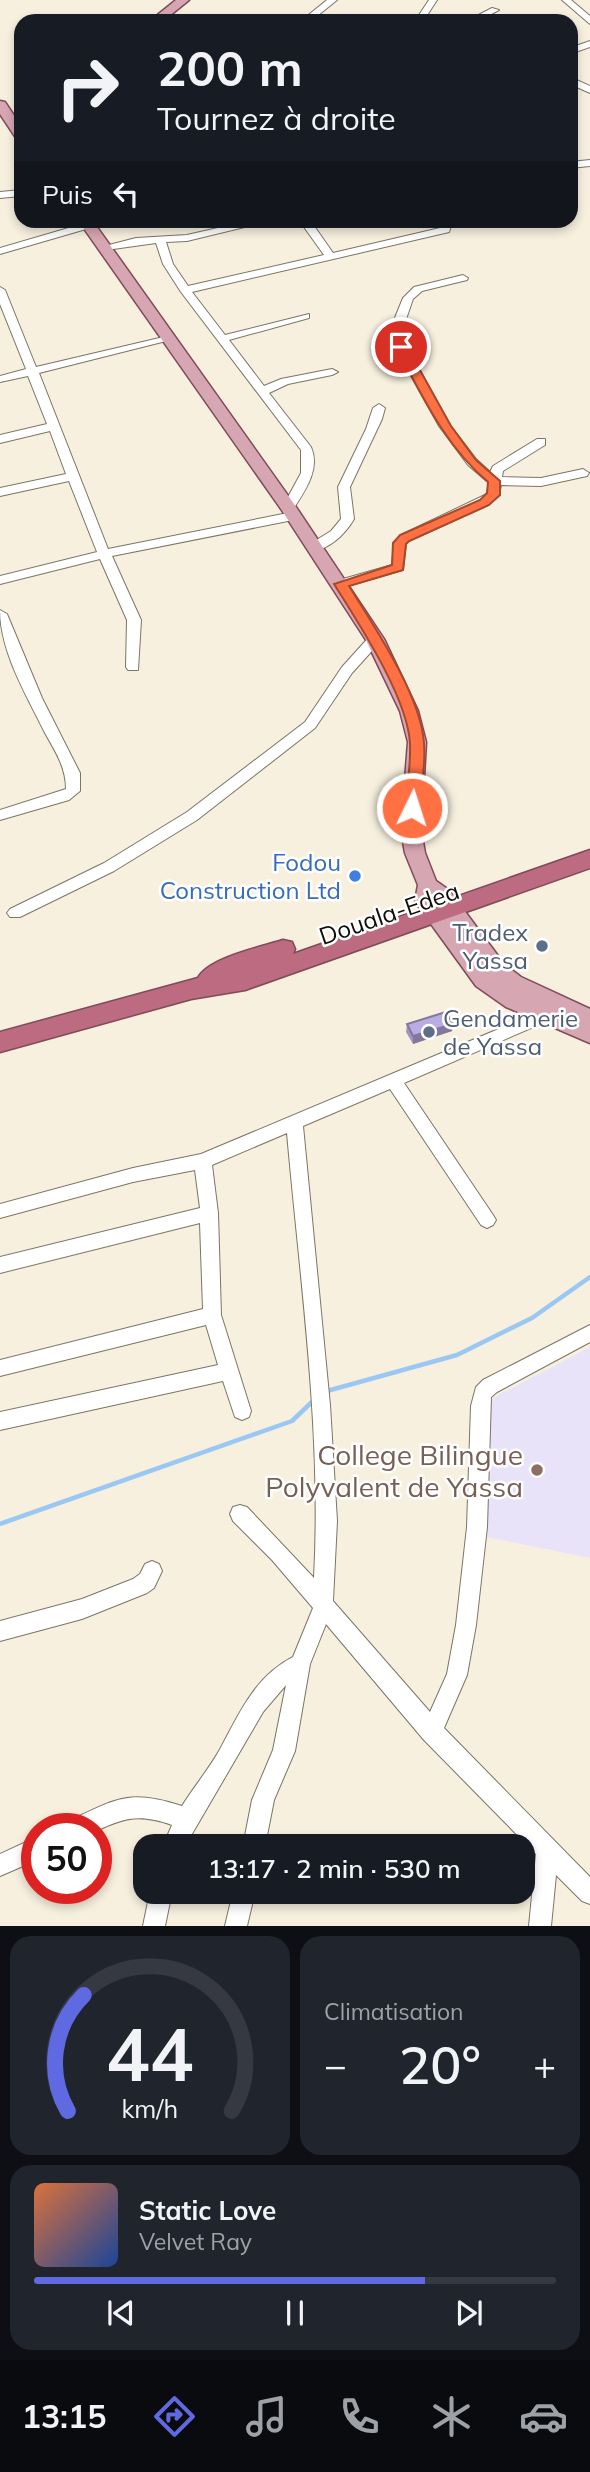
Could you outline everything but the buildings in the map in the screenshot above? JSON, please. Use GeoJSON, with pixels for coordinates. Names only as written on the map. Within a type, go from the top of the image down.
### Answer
{"type":"FeatureCollection","features":[{"type":"Feature","properties":{"kind":"highway","name":"Douala-Edea"},"geometry":{"type":"LineString","coordinates":[[0,1042],[191,989],[245,980],[436,901],[590,844]]}},
{"type":"Feature","properties":{"kind":"highway","name":"Douala-Edea"},"geometry":{"type":"LineString","coordinates":[[436,901],[590,859]]}},
{"type":"Feature","properties":{"kind":"main road"},"geometry":{"type":"LineString","coordinates":[[165,14],[183,0]]}},
{"type":"Feature","properties":{"kind":"main road"},"geometry":{"type":"LineString","coordinates":[[0,105],[14,116]]}},
{"type":"Feature","properties":{"kind":"main road"},"geometry":{"type":"LineString","coordinates":[[91,228],[341,584],[375,639],[410,711],[417,742],[411,830],[415,853],[436,901],[483,979],[514,1001],[590,1034]]}},
{"type":"Feature","properties":{"kind":"main road"},"geometry":{"type":"LineString","coordinates":[[436,901],[497,970],[514,983],[590,1018]]}},
{"type":"Feature","properties":{"kind":"street"},"geometry":{"type":"LineString","coordinates":[[314,14],[333,0]]}},
{"type":"Feature","properties":{"kind":"street"},"geometry":{"type":"LineString","coordinates":[[566,0],[587,19]]}},
{"type":"Feature","properties":{"kind":"street"},"geometry":{"type":"LineString","coordinates":[[486,14],[495,10]]}},
{"type":"Feature","properties":{"kind":"street"},"geometry":{"type":"LineString","coordinates":[[0,251],[71,228]]}},
{"type":"Feature","properties":{"kind":"street"},"geometry":{"type":"LineString","coordinates":[[106,247],[160,240],[216,228]]}},
{"type":"Feature","properties":{"kind":"street"},"geometry":{"type":"LineString","coordinates":[[310,228],[329,255]]}},
{"type":"Feature","properties":{"kind":"street"},"geometry":{"type":"LineString","coordinates":[[185,290],[446,228]]}},
{"type":"Feature","properties":{"kind":"street"},"geometry":{"type":"LineString","coordinates":[[0,580],[291,512],[308,475],[311,463],[307,450],[185,290],[168,264],[160,240]]}},
{"type":"Feature","properties":{"kind":"street"},"geometry":{"type":"LineString","coordinates":[[463,278],[418,289],[408,298],[398,325],[401,347],[445,426],[472,462],[494,481],[541,482],[583,473]]}},
{"type":"Feature","properties":{"kind":"street"},"geometry":{"type":"LineString","coordinates":[[0,290],[104,554],[134,620],[133,667]]}},
{"type":"Feature","properties":{"kind":"street"},"geometry":{"type":"LineString","coordinates":[[221,339],[305,316]]}},
{"type":"Feature","properties":{"kind":"street"},"geometry":{"type":"LineString","coordinates":[[0,379],[168,339]]}},
{"type":"Feature","properties":{"kind":"street"},"geometry":{"type":"LineString","coordinates":[[264,391],[285,381],[332,372]]}},
{"type":"Feature","properties":{"kind":"street"},"geometry":{"type":"LineString","coordinates":[[315,547],[346,522],[349,515],[343,492],[349,473],[375,429],[379,408]]}},
{"type":"Feature","properties":{"kind":"street"},"geometry":{"type":"LineString","coordinates":[[0,439],[55,426]]}},
{"type":"Feature","properties":{"kind":"street"},"geometry":{"type":"LineString","coordinates":[[341,584],[398,567],[400,543],[405,538],[484,502],[493,495],[497,469],[541,442]]}},
{"type":"Feature","properties":{"kind":"street"},"geometry":{"type":"LineString","coordinates":[[0,492],[74,475]]}},
{"type":"Feature","properties":{"kind":"street"},"geometry":{"type":"LineString","coordinates":[[0,614],[75,785],[73,791],[64,796],[0,816]]}},
{"type":"Feature","properties":{"kind":"street"},"geometry":{"type":"LineString","coordinates":[[15,913],[109,867],[192,816],[310,725],[346,670],[375,639]]}},
{"type":"Feature","properties":{"kind":"street"},"geometry":{"type":"LineString","coordinates":[[0,1211],[133,1175],[203,1161],[395,1082],[546,1015]]}},
{"type":"Feature","properties":{"kind":"street"},"geometry":{"type":"LineString","coordinates":[[395,1082],[486,1220]]}},
{"type":"Feature","properties":{"kind":"street"},"geometry":{"type":"LineString","coordinates":[[256,1834],[263,1800],[284,1751],[300,1664],[323,1607],[327,1521],[321,1405],[316,1377],[294,1122]]}},
{"type":"Feature","properties":{"kind":"street"},"geometry":{"type":"LineString","coordinates":[[203,1161],[209,1213],[212,1315],[242,1411]]}},
{"type":"Feature","properties":{"kind":"street"},"geometry":{"type":"LineString","coordinates":[[0,1265],[209,1213]]}},
{"type":"Feature","properties":{"kind":"street"},"geometry":{"type":"LineString","coordinates":[[0,1368],[212,1315]]}},
{"type":"Feature","properties":{"kind":"street"},"geometry":{"type":"LineString","coordinates":[[432,1732],[457,1675],[466,1625],[477,1527],[480,1406],[483,1393],[490,1386],[590,1333]]}},
{"type":"Feature","properties":{"kind":"street"},"geometry":{"type":"LineString","coordinates":[[0,1421],[228,1371]]}},
{"type":"Feature","properties":{"kind":"street"},"geometry":{"type":"LineString","coordinates":[[240,1514],[268,1539],[323,1607],[432,1732],[590,1894]]}},
{"type":"Feature","properties":{"kind":"street"},"geometry":{"type":"LineString","coordinates":[[0,1631],[82,1609],[140,1587],[152,1571]]}},
{"type":"Feature","properties":{"kind":"street"},"geometry":{"type":"LineString","coordinates":[[179,1834],[185,1818],[226,1760],[257,1704],[285,1670],[300,1664]]}},
{"type":"Feature","properties":{"kind":"street"},"geometry":{"type":"LineString","coordinates":[[112,1813],[131,1804],[145,1804],[185,1818]]}},
{"type":"Feature","properties":{"kind":"street"},"geometry":{"type":"LineString","coordinates":[[540,1926],[547,1850]]}},
{"type":"Feature","properties":{"kind":"street"},"geometry":{"type":"LineString","coordinates":[[0,1865],[21,1855]]}},
{"type":"Feature","properties":{"kind":"street"},"geometry":{"type":"LineString","coordinates":[[155,1926],[159,1904]]}},
{"type":"Feature","properties":{"kind":"street"},"geometry":{"type":"LineString","coordinates":[[236,1926],[241,1904]]}},
{"type":"Feature","properties":{"kind":"shaded area","name":"College Bilingue Polyvalent de Yassa"},"geometry":{"type":"Polygon","coordinates":[[[590,1347],[590,1558],[487,1537],[481,1404],[590,1347]]]}},
{"type":"Feature","properties":{"kind":"waterway"},"geometry":{"type":"LineString","coordinates":[[327,1391],[457,1355],[532,1318],[590,1277]]}},
{"type":"Feature","properties":{"kind":"waterway"},"geometry":{"type":"LineString","coordinates":[[0,1524],[292,1421],[315,1399]]}},
{"type":"Feature","properties":{"kind":"place","name":"Fodou Construction Ltd"},"geometry":{"type":"Point","coordinates":[355,876]}},
{"type":"Feature","properties":{"kind":"place","name":"Tradex Yassa"},"geometry":{"type":"Point","coordinates":[542,946]}},
{"type":"Feature","properties":{"kind":"place","name":"Gendamerie de Yassa"},"geometry":{"type":"Point","coordinates":[429,1032]}},
{"type":"Feature","properties":{"kind":"place","name":"College Bilingue Polyvalent de Yassa"},"geometry":{"type":"Point","coordinates":[537,1470]}},
{"type":"Feature","properties":{"kind":"route"},"geometry":{"type":"LineString","coordinates":[[401,347],[436,405],[445,426],[472,462],[494,481],[493,495],[484,502],[415,531],[405,538],[400,543],[398,567],[341,584],[375,639],[410,711],[417,742],[412,808]]}}]}
